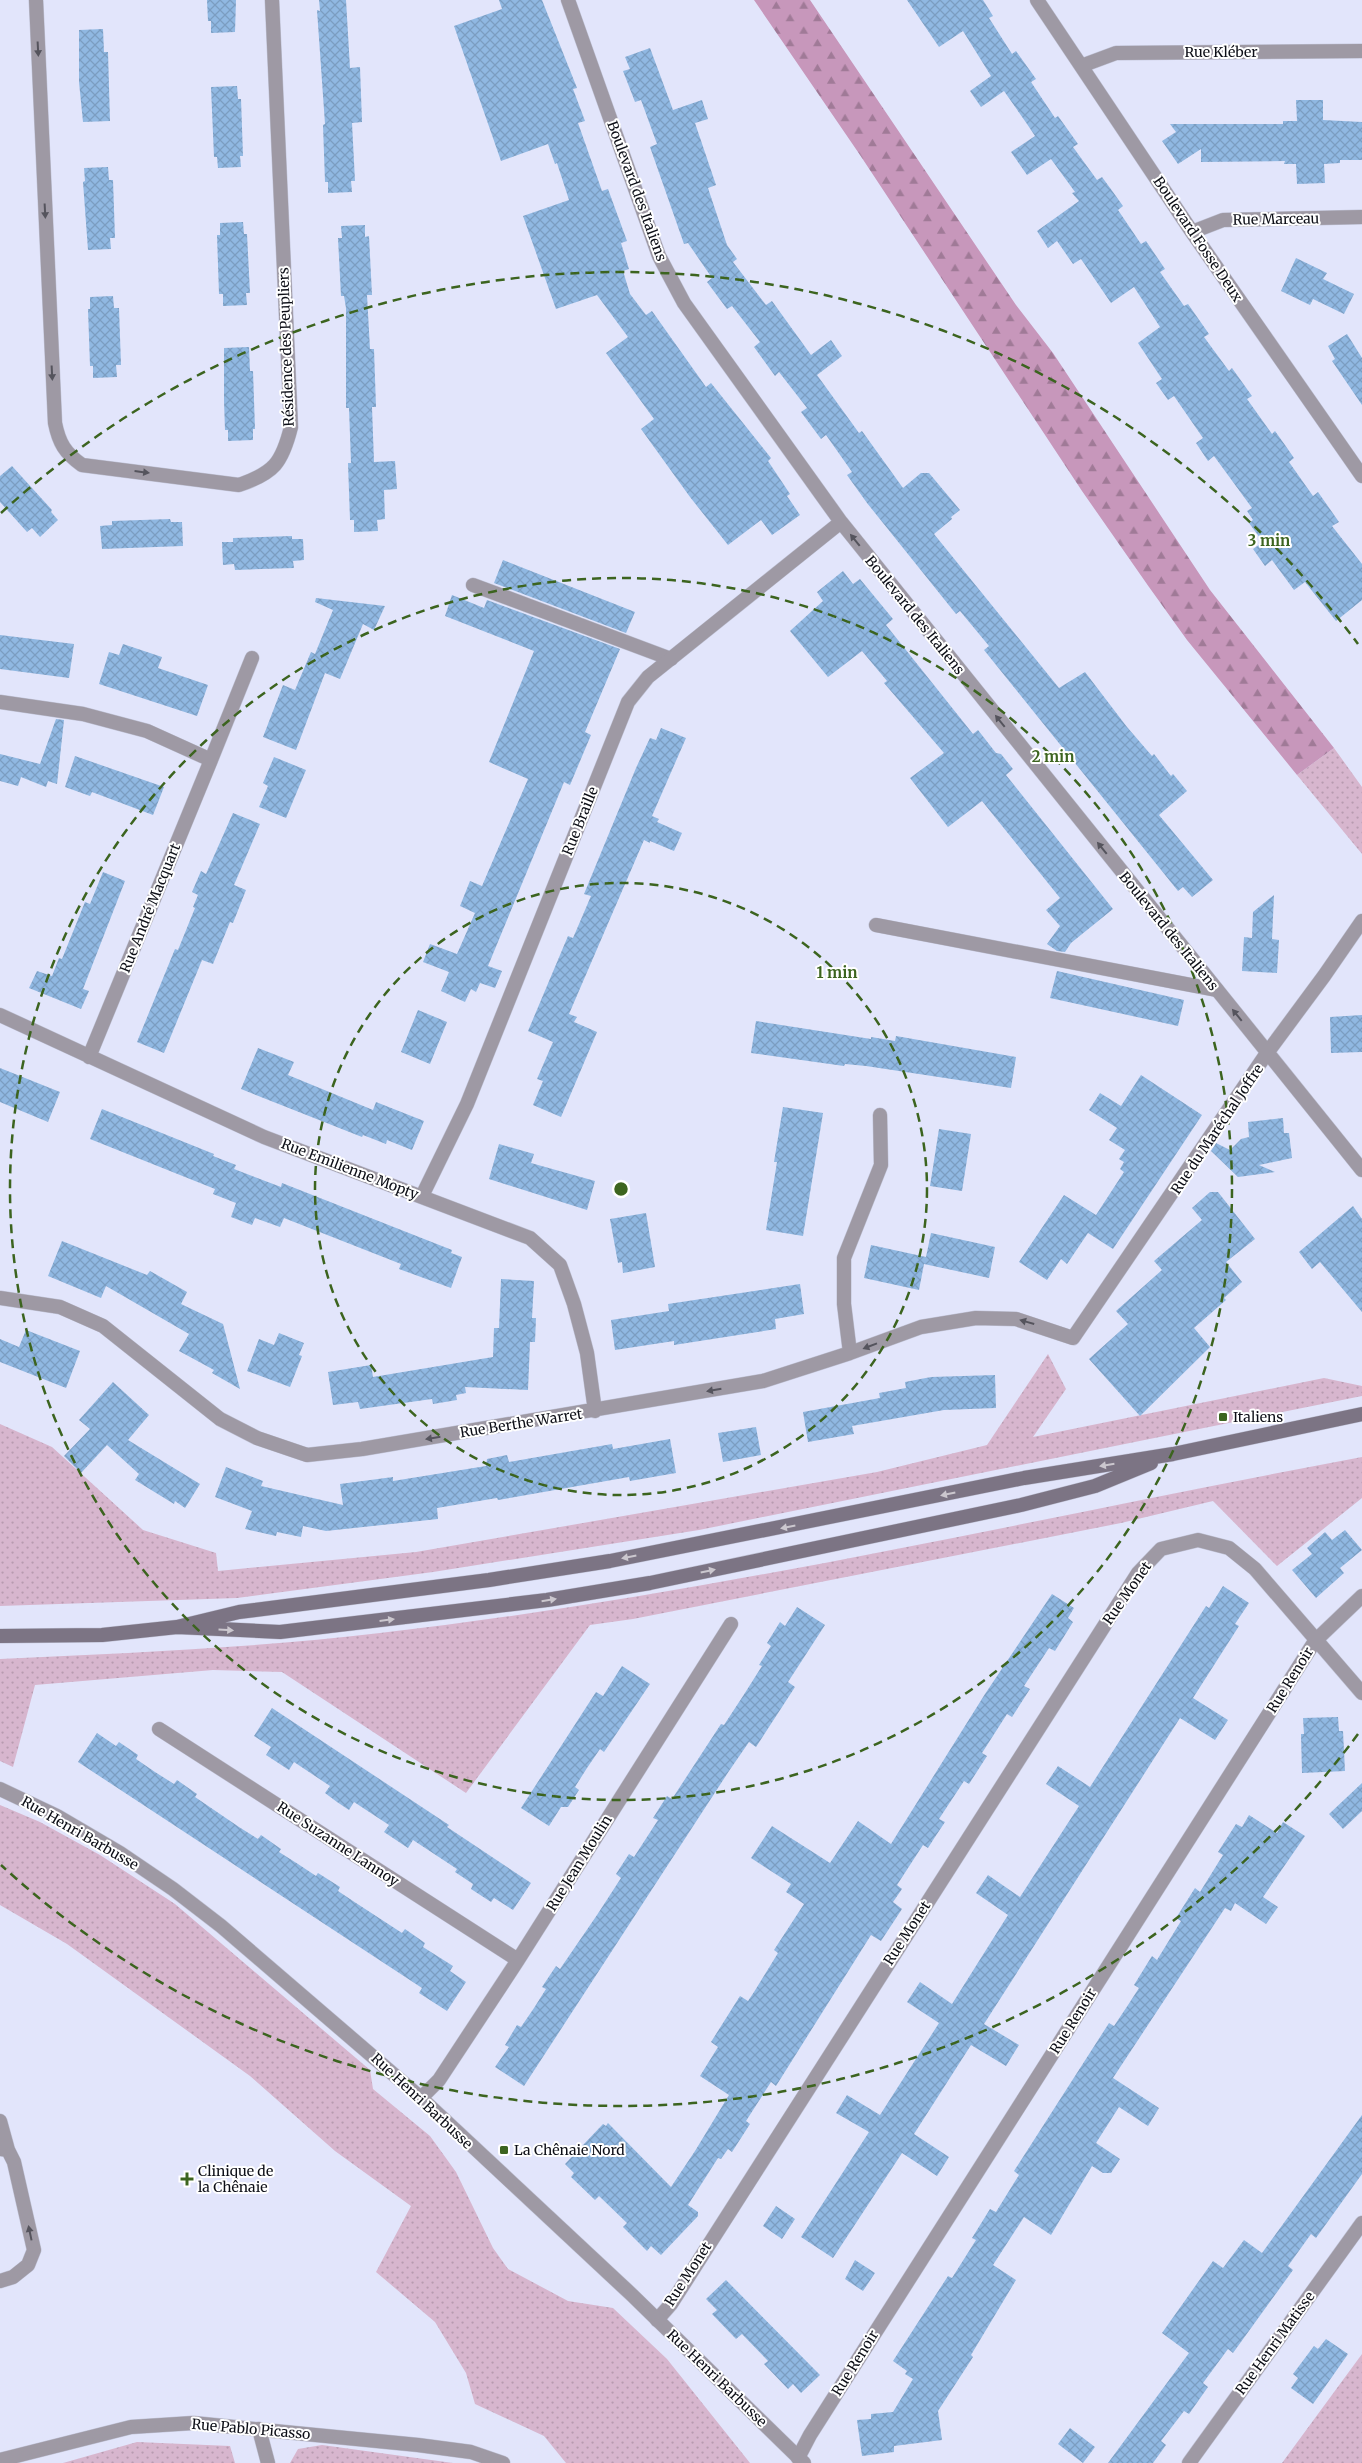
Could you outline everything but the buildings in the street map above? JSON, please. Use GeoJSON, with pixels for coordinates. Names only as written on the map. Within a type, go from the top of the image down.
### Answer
{"type":"FeatureCollection","features":[{"type":"Feature","properties":{"kind":"main road"},"geometry":{"type":"LineString","coordinates":[[177,1627],[239,1612],[489,1580],[610,1561],[1024,1478],[1173,1454],[1362,1414]]}},
{"type":"Feature","properties":{"kind":"main road"},"geometry":{"type":"LineString","coordinates":[[0,1636],[102,1634],[177,1627],[280,1632],[547,1600],[650,1583],[1049,1498],[1095,1486],[1173,1454]]}},
{"type":"Feature","properties":{"kind":"street","name":"Résidence des Peupliers"},"geometry":{"type":"LineString","coordinates":[[36,0],[54,423],[58,440],[68,456],[82,465],[239,485],[260,478],[274,467],[285,451],[291,427],[272,0]]}},
{"type":"Feature","properties":{"kind":"street","name":"Boulevard des Italiens"},"geometry":{"type":"LineString","coordinates":[[568,0],[659,256],[684,303],[841,522],[1362,1170]]}},
{"type":"Feature","properties":{"kind":"street","name":"Boulevard Fosse Deux"},"geometry":{"type":"LineString","coordinates":[[1037,0],[1192,232],[1362,476]]}},
{"type":"Feature","properties":{"kind":"street","name":"Rue Kléber"},"geometry":{"type":"LineString","coordinates":[[1082,66],[1116,53],[1362,51]]}},
{"type":"Feature","properties":{"kind":"street","name":"Rue Marceau"},"geometry":{"type":"LineString","coordinates":[[1192,232],[1223,220],[1362,217]]}},
{"type":"Feature","properties":{"kind":"street","name":"Rue Braille"},"geometry":{"type":"LineString","coordinates":[[422,1196],[467,1104],[628,702],[648,677],[841,522]]}},
{"type":"Feature","properties":{"kind":"street"},"geometry":{"type":"LineString","coordinates":[[473,585],[671,659]]}},
{"type":"Feature","properties":{"kind":"street","name":"Rue André Macquart"},"geometry":{"type":"LineString","coordinates":[[89,1057],[252,658]]}},
{"type":"Feature","properties":{"kind":"street"},"geometry":{"type":"LineString","coordinates":[[0,702],[83,714],[147,731],[211,760]]}},
{"type":"Feature","properties":{"kind":"street","name":"Rue du Maréchal Joffre"},"geometry":{"type":"LineString","coordinates":[[1073,1338],[1267,1054],[1362,921]]}},
{"type":"Feature","properties":{"kind":"street"},"geometry":{"type":"LineString","coordinates":[[876,926],[1216,990]]}},
{"type":"Feature","properties":{"kind":"street","name":"Rue Emilienne Mopty"},"geometry":{"type":"LineString","coordinates":[[0,1015],[264,1137],[530,1238],[560,1265],[574,1304],[587,1353],[595,1411]]}},
{"type":"Feature","properties":{"kind":"street"},"geometry":{"type":"LineString","coordinates":[[850,1353],[844,1304],[844,1258],[881,1165],[880,1115]]}},
{"type":"Feature","properties":{"kind":"street","name":"Rue Berthe Warret"},"geometry":{"type":"LineString","coordinates":[[0,1298],[60,1307],[103,1326],[220,1419],[257,1438],[307,1455],[362,1449],[763,1382],[921,1327],[976,1318],[1016,1319],[1073,1338]]}},
{"type":"Feature","properties":{"kind":"street","name":"Rue Monet"},"geometry":{"type":"LineString","coordinates":[[657,2320],[671,2304],[1138,1573],[1161,1549],[1198,1540],[1229,1548],[1254,1569],[1315,1640]]}},
{"type":"Feature","properties":{"kind":"street","name":"Rue Renoir"},"geometry":{"type":"LineString","coordinates":[[801,2461],[810,2435],[1315,1640],[1362,1596]]}},
{"type":"Feature","properties":{"kind":"street","name":"Rue Jean Moulin"},"geometry":{"type":"LineString","coordinates":[[420,2098],[439,2080],[518,1960],[731,1624]]}},
{"type":"Feature","properties":{"kind":"street"},"geometry":{"type":"LineString","coordinates":[[1315,1640],[1362,1693]]}},
{"type":"Feature","properties":{"kind":"street","name":"Rue Suzanne Lannoy"},"geometry":{"type":"LineString","coordinates":[[159,1729],[518,1960]]}},
{"type":"Feature","properties":{"kind":"street","name":"Rue Henri Barbusse"},"geometry":{"type":"LineString","coordinates":[[0,1789],[57,1816],[120,1853],[221,1926],[420,2098],[657,2320],[801,2461]]}},
{"type":"Feature","properties":{"kind":"street"},"geometry":{"type":"LineString","coordinates":[[0,2121],[4,2149],[14,2162],[34,2250],[28,2265],[13,2276],[0,2281]]}},
{"type":"Feature","properties":{"kind":"street","name":"Rue Henri Matisse"},"geometry":{"type":"LineString","coordinates":[[1189,2463],[1362,2223]]}},
{"type":"Feature","properties":{"kind":"street","name":"Rue Pablo Picasso"},"geometry":{"type":"LineString","coordinates":[[0,2460],[131,2427],[193,2423],[471,2452],[503,2463]]}},
{"type":"Feature","properties":{"kind":"street"},"geometry":{"type":"LineString","coordinates":[[259,2429],[268,2463]]}},
{"type":"Feature","properties":{"kind":"shaded area"},"geometry":{"type":"Polygon","coordinates":[[[1334,748],[1362,787],[1362,854],[1297,775],[1334,748]]]}},
{"type":"Feature","properties":{"kind":"shaded area"},"geometry":{"type":"Polygon","coordinates":[[[1048,1354],[1066,1389],[1033,1437],[1324,1378],[1362,1386],[1362,1396],[699,1530],[433,1572],[237,1598],[0,1606],[0,1424],[52,1447],[143,1530],[216,1553],[218,1571],[416,1552],[877,1472],[987,1445],[1048,1354]]]}},
{"type":"Feature","properties":{"kind":"shaded area"},"geometry":{"type":"Polygon","coordinates":[[[1362,1457],[1362,1498],[1277,1566],[1213,1501],[1121,1523],[633,1619],[590,1625],[466,1793],[282,1672],[213,1670],[35,1685],[13,1767],[0,1761],[0,1659],[285,1643],[504,1617],[750,1577],[1362,1457]]]}},
{"type":"Feature","properties":{"kind":"shaded area"},"geometry":{"type":"Polygon","coordinates":[[[0,1805],[40,1822],[100,1855],[175,1904],[370,2070],[373,2089],[430,2136],[456,2172],[493,2248],[508,2269],[568,2301],[613,2308],[667,2359],[750,2463],[566,2463],[544,2436],[475,2404],[466,2373],[435,2322],[376,2272],[411,2206],[335,2151],[250,2076],[67,1944],[0,1905],[0,1805]]]}},
{"type":"Feature","properties":{"kind":"shaded area"},"geometry":{"type":"Polygon","coordinates":[[[1362,2354],[1362,2463],[1282,2463],[1362,2354]]]}},
{"type":"Feature","properties":{"kind":"shaded area"},"geometry":{"type":"Polygon","coordinates":[[[137,2442],[230,2446],[235,2463],[63,2463],[137,2442]]]}},
{"type":"Feature","properties":{"kind":"shaded area"},"geometry":{"type":"Polygon","coordinates":[[[322,2445],[453,2463],[290,2463],[298,2449],[322,2445]]]}},
{"type":"Feature","properties":{"kind":"green space"},"geometry":{"type":"Polygon","coordinates":[[[754,0],[810,0],[1016,305],[1053,353],[1210,590],[1334,748],[1297,775],[1187,640],[1082,491],[860,155],[754,0]]]}},
{"type":"Feature","properties":{"kind":"place","name":"Italiens"},"geometry":{"type":"Point","coordinates":[1223,1417]}},
{"type":"Feature","properties":{"kind":"place","name":"La Chênaie Nord"},"geometry":{"type":"Point","coordinates":[504,2150]}},
{"type":"Feature","properties":{"kind":"place","name":"Clinique de la Chênaie"},"geometry":{"type":"Point","coordinates":[187,2179]}}]}
